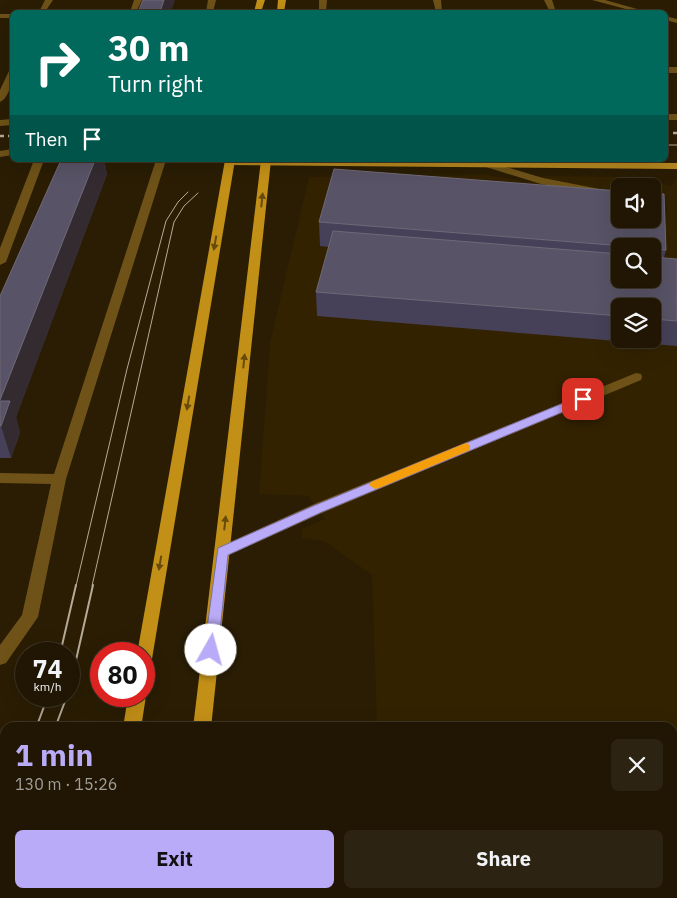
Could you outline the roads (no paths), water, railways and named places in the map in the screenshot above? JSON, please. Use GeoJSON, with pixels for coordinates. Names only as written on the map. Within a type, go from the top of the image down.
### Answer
{"type":"FeatureCollection","features":[{"type":"Feature","properties":{"kind":"highway"},"geometry":{"type":"LineString","coordinates":[[147,642],[230,162]]}},
{"type":"Feature","properties":{"kind":"highway"},"geometry":{"type":"LineString","coordinates":[[203,722],[266,162]]}},
{"type":"Feature","properties":{"kind":"highway"},"geometry":{"type":"LineString","coordinates":[[133,722],[135,707]]}},
{"type":"Feature","properties":{"kind":"main road"},"geometry":{"type":"LineString","coordinates":[[339,162],[677,166]]}},
{"type":"Feature","properties":{"kind":"street"},"geometry":{"type":"LineString","coordinates":[[596,0],[633,10]]}},
{"type":"Feature","properties":{"kind":"street"},"geometry":{"type":"LineString","coordinates":[[0,99],[10,79]]}},
{"type":"Feature","properties":{"kind":"street"},"geometry":{"type":"LineString","coordinates":[[0,262],[38,162]]}},
{"type":"Feature","properties":{"kind":"street"},"geometry":{"type":"LineString","coordinates":[[0,658],[30,617],[59,479],[160,162]]}},
{"type":"Feature","properties":{"kind":"street"},"geometry":{"type":"LineString","coordinates":[[486,164],[541,181],[611,194]]}},
{"type":"Feature","properties":{"kind":"street"},"geometry":{"type":"LineString","coordinates":[[222,552],[317,509],[636,377]]}},
{"type":"Feature","properties":{"kind":"street"},"geometry":{"type":"LineString","coordinates":[[0,478],[59,479]]}},
{"type":"Feature","properties":{"kind":"tram line"},"geometry":{"type":"LineString","coordinates":[[668,145],[677,145]]}},
{"type":"Feature","properties":{"kind":"tram line"},"geometry":{"type":"LineString","coordinates":[[76,586],[127,369],[166,221],[178,202],[188,192]]}},
{"type":"Feature","properties":{"kind":"tram line"},"geometry":{"type":"LineString","coordinates":[[92,586],[174,222],[184,206],[198,193]]}},
{"type":"Feature","properties":{"kind":"tram line"},"geometry":{"type":"LineString","coordinates":[[63,642],[76,585]]}},
{"type":"Feature","properties":{"kind":"tram line"},"geometry":{"type":"LineString","coordinates":[[80,642],[93,585]]}},
{"type":"Feature","properties":{"kind":"tram line"},"geometry":{"type":"LineString","coordinates":[[38,722],[44,707]]}},
{"type":"Feature","properties":{"kind":"tram line"},"geometry":{"type":"LineString","coordinates":[[57,722],[63,707]]}},
{"type":"Feature","properties":{"kind":"railway"},"geometry":{"type":"LineString","coordinates":[[668,133],[677,133]]}},
{"type":"Feature","properties":{"kind":"railway"},"geometry":{"type":"LineString","coordinates":[[0,136],[10,136]]}}]}
